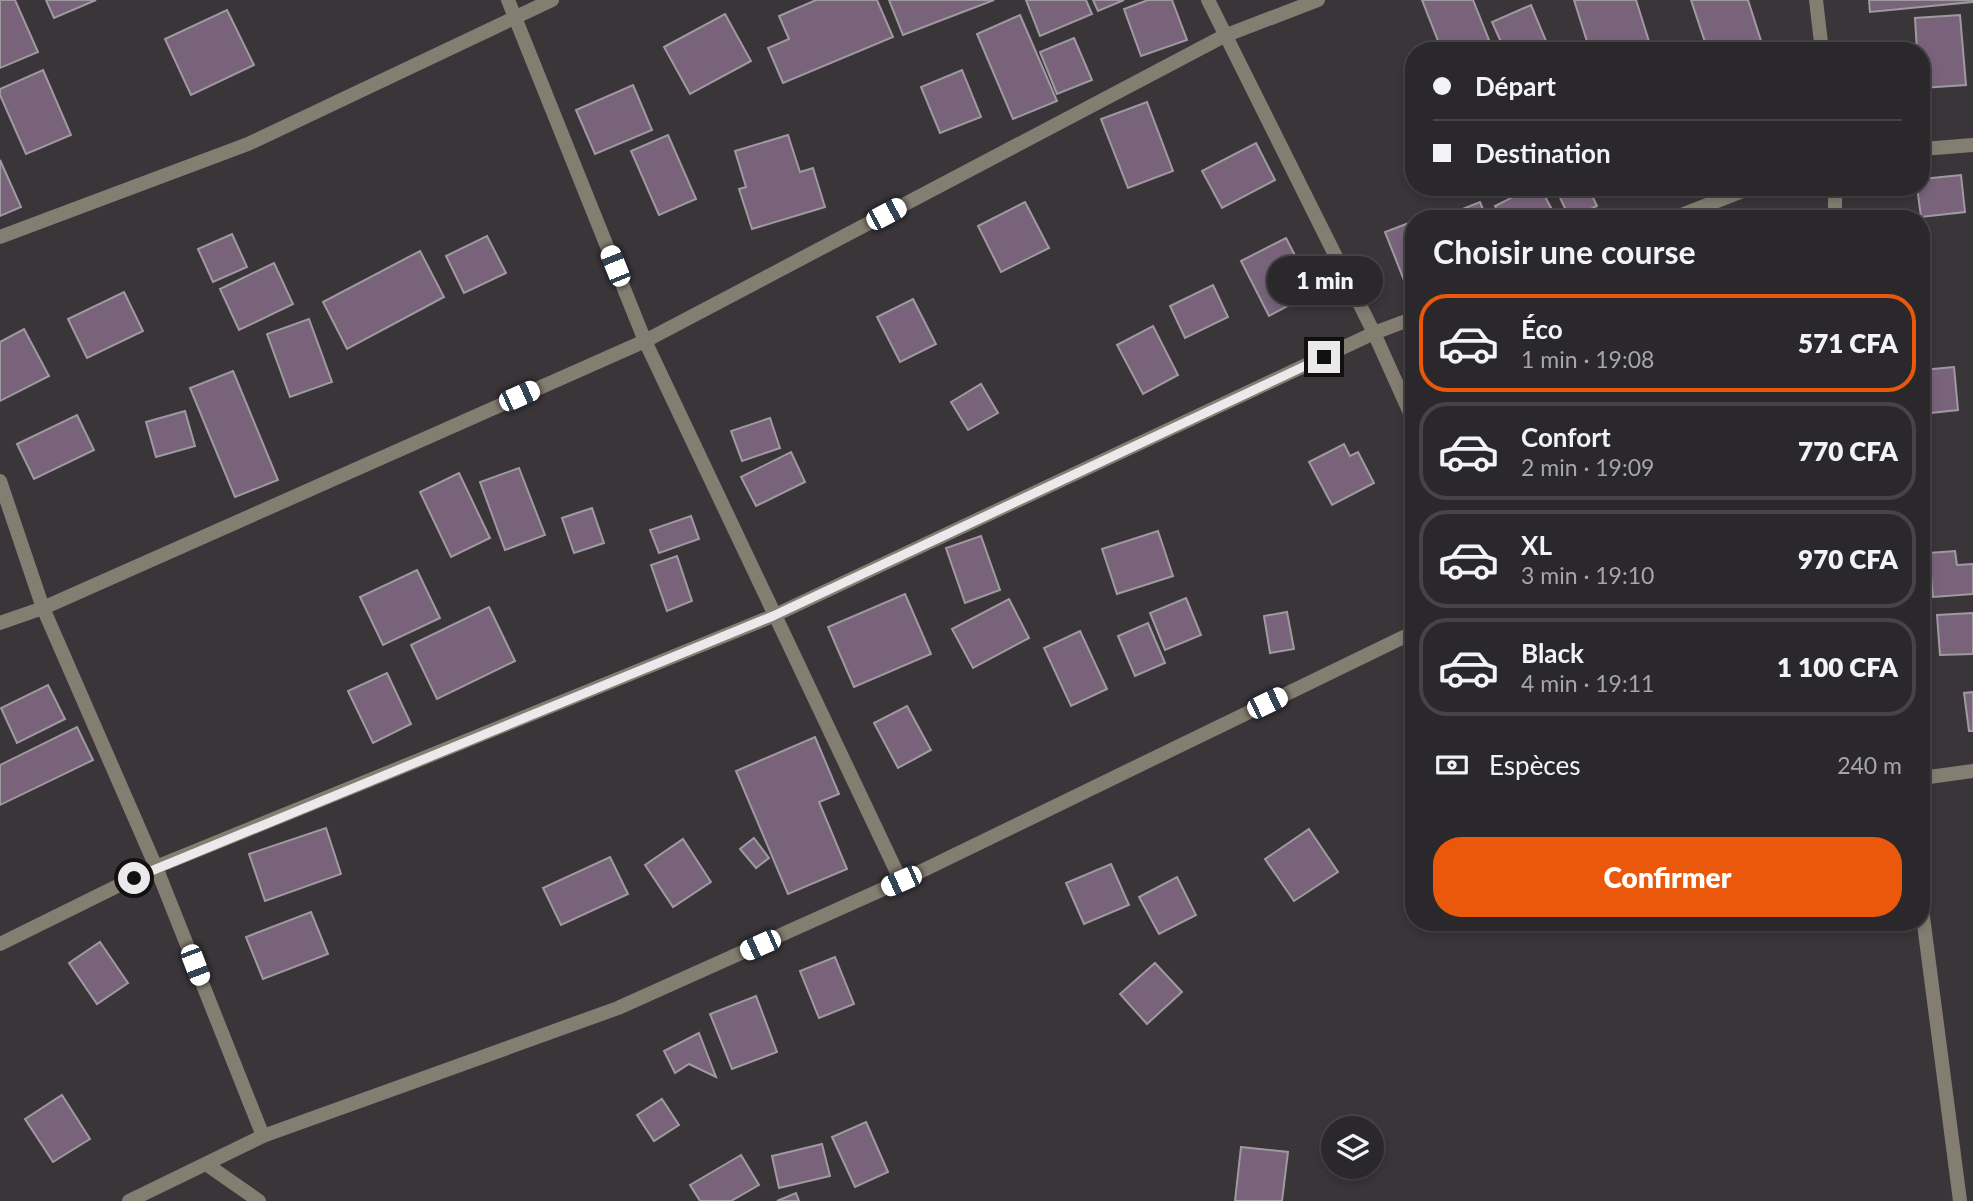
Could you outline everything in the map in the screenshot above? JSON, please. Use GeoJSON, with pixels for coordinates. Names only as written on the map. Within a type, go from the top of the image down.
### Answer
{"type":"FeatureCollection","features":[{"type":"Feature","properties":{"kind":"street"},"geometry":{"type":"LineString","coordinates":[[508,0],[645,341],[773,616],[901,881]]}},
{"type":"Feature","properties":{"kind":"street"},"geometry":{"type":"LineString","coordinates":[[0,237],[248,144],[552,0]]}},
{"type":"Feature","properties":{"kind":"street"},"geometry":{"type":"LineString","coordinates":[[1208,0],[1374,334],[1405,402]]}},
{"type":"Feature","properties":{"kind":"street"},"geometry":{"type":"LineString","coordinates":[[0,623],[43,608],[645,341],[1224,36],[1318,0]]}},
{"type":"Feature","properties":{"kind":"street"},"geometry":{"type":"LineString","coordinates":[[1816,0],[1821,42]]}},
{"type":"Feature","properties":{"kind":"street"},"geometry":{"type":"LineString","coordinates":[[1930,148],[1973,145]]}},
{"type":"Feature","properties":{"kind":"street"},"geometry":{"type":"LineString","coordinates":[[1694,210],[1730,196]]}},
{"type":"Feature","properties":{"kind":"street"},"geometry":{"type":"LineString","coordinates":[[0,944],[156,867],[773,616],[1405,322]]}},
{"type":"Feature","properties":{"kind":"street"},"geometry":{"type":"LineString","coordinates":[[0,481],[43,608],[156,867],[263,1136]]}},
{"type":"Feature","properties":{"kind":"street"},"geometry":{"type":"LineString","coordinates":[[129,1201],[263,1136],[618,1008],[901,881],[1405,636]]}},
{"type":"Feature","properties":{"kind":"street"},"geometry":{"type":"LineString","coordinates":[[1930,777],[1973,771]]}},
{"type":"Feature","properties":{"kind":"street"},"geometry":{"type":"LineString","coordinates":[[1925,931],[1960,1201]]}},
{"type":"Feature","properties":{"kind":"street"},"geometry":{"type":"LineString","coordinates":[[206,1164],[260,1201]]}},
{"type":"Feature","properties":{"kind":"building"},"geometry":{"type":"Polygon","coordinates":[[[0,0],[15,0],[38,52],[0,68],[0,0]]]}},
{"type":"Feature","properties":{"kind":"building"},"geometry":{"type":"Polygon","coordinates":[[[46,0],[96,0],[54,18],[46,0]]]}},
{"type":"Feature","properties":{"kind":"building"},"geometry":{"type":"Polygon","coordinates":[[[816,0],[877,0],[893,37],[783,83],[768,48],[789,39],[779,16],[816,0]]]}},
{"type":"Feature","properties":{"kind":"building"},"geometry":{"type":"Polygon","coordinates":[[[889,0],[994,0],[903,35],[889,0]]]}},
{"type":"Feature","properties":{"kind":"building"},"geometry":{"type":"Polygon","coordinates":[[[1026,0],[1086,0],[1092,14],[1040,36],[1026,0]]]}},
{"type":"Feature","properties":{"kind":"building"},"geometry":{"type":"Polygon","coordinates":[[[1093,0],[1124,0],[1098,11],[1093,0]]]}},
{"type":"Feature","properties":{"kind":"building"},"geometry":{"type":"Polygon","coordinates":[[[1148,0],[1172,0],[1187,40],[1141,56],[1124,9],[1148,0]]]}},
{"type":"Feature","properties":{"kind":"building"},"geometry":{"type":"Polygon","coordinates":[[[1422,0],[1473,0],[1489,40],[1438,42],[1422,0]]]}},
{"type":"Feature","properties":{"kind":"building"},"geometry":{"type":"Polygon","coordinates":[[[1574,0],[1636,0],[1649,42],[1587,42],[1574,0]]]}},
{"type":"Feature","properties":{"kind":"building"},"geometry":{"type":"Polygon","coordinates":[[[1691,0],[1748,0],[1761,42],[1705,42],[1691,0]]]}},
{"type":"Feature","properties":{"kind":"building"},"geometry":{"type":"Polygon","coordinates":[[[1869,0],[1972,0],[1972,2],[1870,12],[1869,0]]]}},
{"type":"Feature","properties":{"kind":"building"},"geometry":{"type":"Polygon","coordinates":[[[1531,5],[1546,41],[1501,42],[1492,22],[1531,5]]]}},
{"type":"Feature","properties":{"kind":"building"},"geometry":{"type":"Polygon","coordinates":[[[227,10],[254,65],[191,95],[165,39],[227,10]]]}},
{"type":"Feature","properties":{"kind":"building"},"geometry":{"type":"Polygon","coordinates":[[[725,14],[751,61],[690,94],[664,47],[725,14]]]}},
{"type":"Feature","properties":{"kind":"building"},"geometry":{"type":"Polygon","coordinates":[[[1020,15],[1057,101],[1013,119],[977,34],[1020,15]]]}},
{"type":"Feature","properties":{"kind":"building"},"geometry":{"type":"Polygon","coordinates":[[[1960,15],[1966,85],[1930,87],[1930,42],[1916,42],[1915,18],[1960,15]]]}},
{"type":"Feature","properties":{"kind":"building"},"geometry":{"type":"Polygon","coordinates":[[[1074,38],[1092,80],[1057,94],[1040,52],[1074,38]]]}},
{"type":"Feature","properties":{"kind":"building"},"geometry":{"type":"Polygon","coordinates":[[[43,70],[71,135],[26,154],[0,95],[0,89],[43,70]]]}},
{"type":"Feature","properties":{"kind":"building"},"geometry":{"type":"Polygon","coordinates":[[[962,70],[981,117],[940,133],[921,87],[962,70]]]}},
{"type":"Feature","properties":{"kind":"building"},"geometry":{"type":"Polygon","coordinates":[[[633,85],[652,130],[595,154],[576,110],[633,85]]]}},
{"type":"Feature","properties":{"kind":"building"},"geometry":{"type":"Polygon","coordinates":[[[1147,102],[1173,171],[1128,188],[1101,119],[1147,102]]]}},
{"type":"Feature","properties":{"kind":"building"},"geometry":{"type":"Polygon","coordinates":[[[668,135],[696,199],[659,215],[631,151],[668,135]]]}},
{"type":"Feature","properties":{"kind":"building"},"geometry":{"type":"Polygon","coordinates":[[[788,135],[800,172],[813,168],[825,207],[752,229],[739,189],[746,187],[735,151],[788,135]]]}},
{"type":"Feature","properties":{"kind":"building"},"geometry":{"type":"Polygon","coordinates":[[[1256,143],[1275,180],[1222,208],[1202,171],[1256,143]]]}},
{"type":"Feature","properties":{"kind":"building"},"geometry":{"type":"Polygon","coordinates":[[[0,160],[21,207],[0,216],[0,160]]]}},
{"type":"Feature","properties":{"kind":"building"},"geometry":{"type":"Polygon","coordinates":[[[1961,175],[1965,212],[1930,216],[1930,210],[1920,210],[1918,196],[1930,196],[1930,178],[1961,175]]]}},
{"type":"Feature","properties":{"kind":"building"},"geometry":{"type":"Polygon","coordinates":[[[1515,196],[1545,196],[1552,210],[1497,210],[1495,206],[1515,196]]]}},
{"type":"Feature","properties":{"kind":"building"},"geometry":{"type":"Polygon","coordinates":[[[1559,196],[1592,196],[1597,206],[1589,210],[1566,210],[1559,196]]]}},
{"type":"Feature","properties":{"kind":"building"},"geometry":{"type":"Polygon","coordinates":[[[1025,202],[1049,248],[1001,272],[978,226],[1025,202]]]}},
{"type":"Feature","properties":{"kind":"building"},"geometry":{"type":"Polygon","coordinates":[[[1480,202],[1483,210],[1460,210],[1480,202]]]}},
{"type":"Feature","properties":{"kind":"building"},"geometry":{"type":"Polygon","coordinates":[[[1405,224],[1405,283],[1385,232],[1405,224]]]}},
{"type":"Feature","properties":{"kind":"building"},"geometry":{"type":"Polygon","coordinates":[[[232,234],[247,267],[213,282],[198,249],[232,234]]]}},
{"type":"Feature","properties":{"kind":"building"},"geometry":{"type":"Polygon","coordinates":[[[487,236],[506,273],[464,293],[446,256],[487,236]]]}},
{"type":"Feature","properties":{"kind":"building"},"geometry":{"type":"Polygon","coordinates":[[[1286,238],[1314,292],[1269,316],[1241,261],[1286,238]]]}},
{"type":"Feature","properties":{"kind":"building"},"geometry":{"type":"Polygon","coordinates":[[[420,251],[444,297],[347,349],[323,302],[420,251]]]}},
{"type":"Feature","properties":{"kind":"building"},"geometry":{"type":"Polygon","coordinates":[[[274,263],[293,304],[239,330],[220,289],[274,263]]]}},
{"type":"Feature","properties":{"kind":"building"},"geometry":{"type":"Polygon","coordinates":[[[1213,285],[1228,317],[1185,338],[1170,306],[1213,285]]]}},
{"type":"Feature","properties":{"kind":"building"},"geometry":{"type":"Polygon","coordinates":[[[124,292],[143,331],[87,358],[68,319],[124,292]]]}},
{"type":"Feature","properties":{"kind":"building"},"geometry":{"type":"Polygon","coordinates":[[[913,299],[936,344],[900,362],[877,317],[913,299]]]}},
{"type":"Feature","properties":{"kind":"building"},"geometry":{"type":"Polygon","coordinates":[[[309,319],[332,382],[290,397],[267,334],[309,319]]]}},
{"type":"Feature","properties":{"kind":"building"},"geometry":{"type":"Polygon","coordinates":[[[1153,326],[1178,375],[1143,394],[1117,345],[1153,326]]]}},
{"type":"Feature","properties":{"kind":"building"},"geometry":{"type":"Polygon","coordinates":[[[24,329],[49,376],[0,401],[0,342],[24,329]]]}},
{"type":"Feature","properties":{"kind":"building"},"geometry":{"type":"Polygon","coordinates":[[[1954,367],[1958,410],[1930,413],[1930,369],[1954,367]]]}},
{"type":"Feature","properties":{"kind":"building"},"geometry":{"type":"Polygon","coordinates":[[[233,371],[278,480],[235,497],[190,388],[233,371]]]}},
{"type":"Feature","properties":{"kind":"building"},"geometry":{"type":"Polygon","coordinates":[[[981,384],[998,413],[968,430],[951,402],[981,384]]]}},
{"type":"Feature","properties":{"kind":"building"},"geometry":{"type":"Polygon","coordinates":[[[185,411],[195,446],[156,457],[146,422],[185,411]]]}},
{"type":"Feature","properties":{"kind":"building"},"geometry":{"type":"Polygon","coordinates":[[[77,415],[94,450],[34,479],[17,444],[77,415]]]}},
{"type":"Feature","properties":{"kind":"building"},"geometry":{"type":"Polygon","coordinates":[[[770,418],[780,448],[742,461],[731,431],[770,418]]]}},
{"type":"Feature","properties":{"kind":"building"},"geometry":{"type":"Polygon","coordinates":[[[1344,444],[1350,456],[1358,452],[1374,483],[1332,505],[1309,462],[1344,444]]]}},
{"type":"Feature","properties":{"kind":"building"},"geometry":{"type":"Polygon","coordinates":[[[791,452],[805,482],[756,506],[741,477],[791,452]]]}},
{"type":"Feature","properties":{"kind":"building"},"geometry":{"type":"Polygon","coordinates":[[[519,468],[545,535],[505,550],[480,482],[519,468]]]}},
{"type":"Feature","properties":{"kind":"building"},"geometry":{"type":"Polygon","coordinates":[[[459,473],[490,538],[451,557],[420,492],[459,473]]]}},
{"type":"Feature","properties":{"kind":"building"},"geometry":{"type":"Polygon","coordinates":[[[592,508],[604,543],[574,553],[562,518],[592,508]]]}},
{"type":"Feature","properties":{"kind":"building"},"geometry":{"type":"Polygon","coordinates":[[[691,516],[699,539],[659,553],[650,530],[691,516]]]}},
{"type":"Feature","properties":{"kind":"building"},"geometry":{"type":"Polygon","coordinates":[[[1158,531],[1173,576],[1117,594],[1102,549],[1158,531]]]}},
{"type":"Feature","properties":{"kind":"building"},"geometry":{"type":"Polygon","coordinates":[[[981,536],[1000,590],[965,603],[946,548],[981,536]]]}},
{"type":"Feature","properties":{"kind":"building"},"geometry":{"type":"Polygon","coordinates":[[[1955,551],[1957,565],[1973,564],[1973,594],[1933,597],[1930,553],[1955,551]]]}},
{"type":"Feature","properties":{"kind":"building"},"geometry":{"type":"Polygon","coordinates":[[[677,556],[692,601],[667,611],[651,565],[677,556]]]}},
{"type":"Feature","properties":{"kind":"building"},"geometry":{"type":"Polygon","coordinates":[[[417,570],[440,618],[383,645],[360,597],[417,570]]]}},
{"type":"Feature","properties":{"kind":"building"},"geometry":{"type":"Polygon","coordinates":[[[905,594],[931,654],[854,687],[828,627],[905,594]]]}},
{"type":"Feature","properties":{"kind":"building"},"geometry":{"type":"Polygon","coordinates":[[[1186,598],[1201,635],[1165,650],[1150,613],[1186,598]]]}},
{"type":"Feature","properties":{"kind":"building"},"geometry":{"type":"Polygon","coordinates":[[[1009,599],[1029,638],[973,668],[952,629],[1009,599]]]}},
{"type":"Feature","properties":{"kind":"building"},"geometry":{"type":"Polygon","coordinates":[[[489,607],[515,661],[437,699],[411,645],[489,607]]]}},
{"type":"Feature","properties":{"kind":"building"},"geometry":{"type":"Polygon","coordinates":[[[1287,612],[1294,649],[1270,653],[1264,616],[1287,612]]]}},
{"type":"Feature","properties":{"kind":"building"},"geometry":{"type":"Polygon","coordinates":[[[1973,613],[1973,654],[1940,655],[1937,615],[1973,613]]]}},
{"type":"Feature","properties":{"kind":"building"},"geometry":{"type":"Polygon","coordinates":[[[1148,623],[1165,663],[1135,676],[1118,636],[1148,623]]]}},
{"type":"Feature","properties":{"kind":"building"},"geometry":{"type":"Polygon","coordinates":[[[1080,631],[1107,689],[1071,706],[1044,648],[1080,631]]]}},
{"type":"Feature","properties":{"kind":"building"},"geometry":{"type":"Polygon","coordinates":[[[387,673],[411,724],[373,743],[348,691],[387,673]]]}},
{"type":"Feature","properties":{"kind":"building"},"geometry":{"type":"Polygon","coordinates":[[[48,685],[65,719],[17,743],[1,708],[48,685]]]}},
{"type":"Feature","properties":{"kind":"building"},"geometry":{"type":"Polygon","coordinates":[[[1973,692],[1973,731],[1969,731],[1964,693],[1973,692]]]}},
{"type":"Feature","properties":{"kind":"building"},"geometry":{"type":"Polygon","coordinates":[[[907,706],[931,750],[898,768],[874,723],[907,706]]]}},
{"type":"Feature","properties":{"kind":"building"},"geometry":{"type":"Polygon","coordinates":[[[77,727],[93,760],[0,805],[0,765],[77,727]]]}},
{"type":"Feature","properties":{"kind":"building"},"geometry":{"type":"Polygon","coordinates":[[[815,737],[839,794],[819,802],[847,869],[788,894],[736,771],[815,737]]]}},
{"type":"Feature","properties":{"kind":"building"},"geometry":{"type":"Polygon","coordinates":[[[326,828],[341,874],[265,901],[249,854],[326,828]]]}},
{"type":"Feature","properties":{"kind":"building"},"geometry":{"type":"Polygon","coordinates":[[[1309,829],[1338,872],[1294,901],[1265,859],[1309,829]]]}},
{"type":"Feature","properties":{"kind":"building"},"geometry":{"type":"Polygon","coordinates":[[[754,838],[769,858],[756,868],[740,849],[754,838]]]}},
{"type":"Feature","properties":{"kind":"building"},"geometry":{"type":"Polygon","coordinates":[[[683,839],[711,882],[673,907],[645,865],[683,839]]]}},
{"type":"Feature","properties":{"kind":"building"},"geometry":{"type":"Polygon","coordinates":[[[610,857],[628,894],[561,925],[543,888],[610,857]]]}},
{"type":"Feature","properties":{"kind":"building"},"geometry":{"type":"Polygon","coordinates":[[[1111,864],[1129,905],[1084,924],[1066,883],[1111,864]]]}},
{"type":"Feature","properties":{"kind":"building"},"geometry":{"type":"Polygon","coordinates":[[[1177,877],[1196,915],[1159,934],[1139,897],[1177,877]]]}},
{"type":"Feature","properties":{"kind":"building"},"geometry":{"type":"Polygon","coordinates":[[[311,912],[328,954],[263,979],[246,937],[311,912]]]}},
{"type":"Feature","properties":{"kind":"building"},"geometry":{"type":"Polygon","coordinates":[[[100,942],[128,983],[97,1004],[69,963],[100,942]]]}},
{"type":"Feature","properties":{"kind":"building"},"geometry":{"type":"Polygon","coordinates":[[[835,957],[854,1004],[819,1018],[800,971],[835,957]]]}},
{"type":"Feature","properties":{"kind":"building"},"geometry":{"type":"Polygon","coordinates":[[[1155,963],[1182,992],[1147,1024],[1120,994],[1155,963]]]}},
{"type":"Feature","properties":{"kind":"building"},"geometry":{"type":"Polygon","coordinates":[[[756,996],[777,1052],[732,1069],[710,1014],[756,996]]]}},
{"type":"Feature","properties":{"kind":"building"},"geometry":{"type":"Polygon","coordinates":[[[699,1033],[716,1077],[689,1064],[675,1073],[664,1051],[699,1033]]]}},
{"type":"Feature","properties":{"kind":"building"},"geometry":{"type":"Polygon","coordinates":[[[62,1095],[90,1139],[53,1162],[25,1119],[62,1095]]]}},
{"type":"Feature","properties":{"kind":"building"},"geometry":{"type":"Polygon","coordinates":[[[662,1099],[679,1125],[654,1141],[637,1115],[662,1099]]]}},
{"type":"Feature","properties":{"kind":"building"},"geometry":{"type":"Polygon","coordinates":[[[866,1122],[888,1172],[855,1187],[832,1137],[866,1122]]]}},
{"type":"Feature","properties":{"kind":"building"},"geometry":{"type":"Polygon","coordinates":[[[822,1144],[830,1176],[779,1188],[772,1156],[822,1144]]]}},
{"type":"Feature","properties":{"kind":"building"},"geometry":{"type":"Polygon","coordinates":[[[1241,1147],[1288,1152],[1282,1201],[1235,1201],[1241,1147]]]}},
{"type":"Feature","properties":{"kind":"building"},"geometry":{"type":"Polygon","coordinates":[[[741,1155],[759,1185],[731,1201],[700,1201],[690,1185],[741,1155]]]}},
{"type":"Feature","properties":{"kind":"building"},"geometry":{"type":"Polygon","coordinates":[[[796,1193],[799,1201],[777,1201],[796,1193]]]}},
{"type":"Feature","properties":{"kind":"route"},"geometry":{"type":"LineString","coordinates":[[134,878],[773,616],[1324,357]]}}]}
